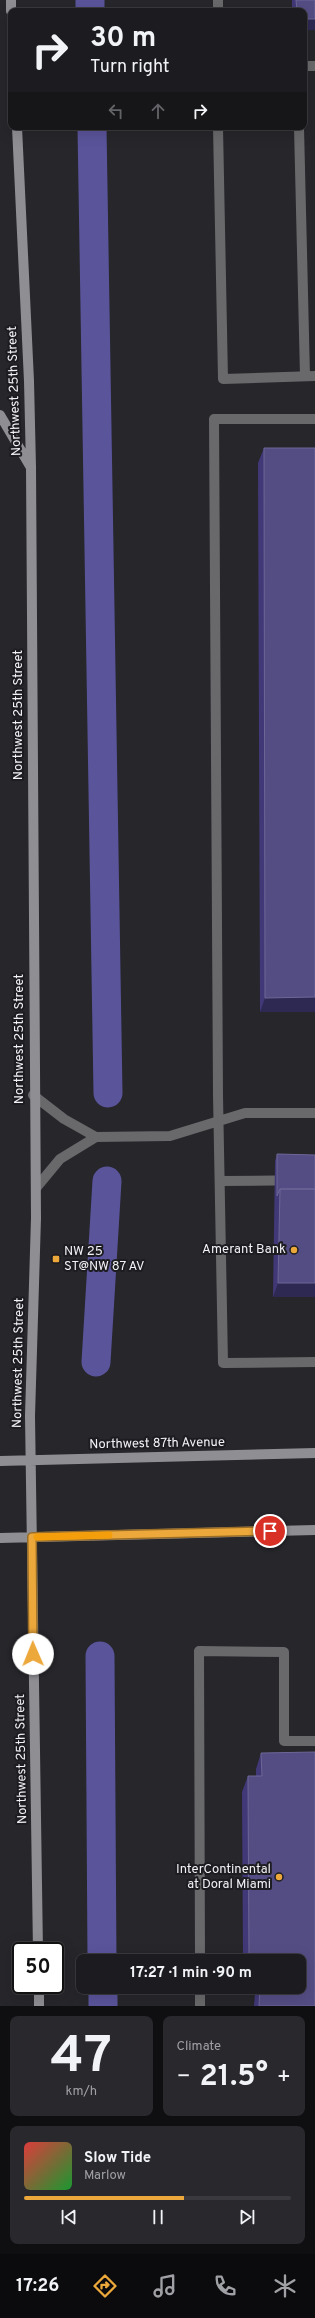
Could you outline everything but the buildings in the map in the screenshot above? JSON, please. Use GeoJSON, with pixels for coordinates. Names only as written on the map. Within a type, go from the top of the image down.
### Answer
{"type":"FeatureCollection","features":[{"type":"Feature","properties":{"kind":"main road","name":"Northwest 25th Street"},"geometry":{"type":"LineString","coordinates":[[17,130],[29,381],[31,468],[34,1095],[36,1188],[31,1460],[38,1942]]}},
{"type":"Feature","properties":{"kind":"main road"},"geometry":{"type":"LineString","coordinates":[[0,415],[31,468]]}},
{"type":"Feature","properties":{"kind":"main road","name":"Northwest 87th Avenue"},"geometry":{"type":"LineString","coordinates":[[0,1461],[315,1453]]}},
{"type":"Feature","properties":{"kind":"main road"},"geometry":{"type":"LineString","coordinates":[[0,1538],[315,1530]]}},
{"type":"Feature","properties":{"kind":"main road"},"geometry":{"type":"LineString","coordinates":[[39,1994],[39,2006]]}},
{"type":"Feature","properties":{"kind":"lane"},"geometry":{"type":"LineString","coordinates":[[218,130],[223,379],[310,376],[299,130]]}},
{"type":"Feature","properties":{"kind":"lane"},"geometry":{"type":"LineString","coordinates":[[315,418],[214,419],[219,1120],[223,1363],[315,1362]]}},
{"type":"Feature","properties":{"kind":"lane"},"geometry":{"type":"LineString","coordinates":[[34,1095],[64,1119],[96,1137],[170,1136],[245,1113],[315,1113]]}},
{"type":"Feature","properties":{"kind":"lane"},"geometry":{"type":"LineString","coordinates":[[36,1188],[60,1159],[96,1137]]}},
{"type":"Feature","properties":{"kind":"lane"},"geometry":{"type":"LineString","coordinates":[[221,1181],[315,1180]]}},
{"type":"Feature","properties":{"kind":"lane"},"geometry":{"type":"LineString","coordinates":[[200,1954],[199,1651],[284,1652],[284,1741],[315,1741]]}},
{"type":"Feature","properties":{"kind":"lane"},"geometry":{"type":"LineString","coordinates":[[200,1994],[200,2006]]}},
{"type":"Feature","properties":{"kind":"waterway"},"geometry":{"type":"LineString","coordinates":[[90,0],[90,8]]}},
{"type":"Feature","properties":{"kind":"waterway"},"geometry":{"type":"LineString","coordinates":[[92,130],[108,1093]]}},
{"type":"Feature","properties":{"kind":"waterway"},"geometry":{"type":"LineString","coordinates":[[96,1362],[107,1181]]}},
{"type":"Feature","properties":{"kind":"waterway"},"geometry":{"type":"LineString","coordinates":[[100,1656],[102,1954]]}},
{"type":"Feature","properties":{"kind":"waterway"},"geometry":{"type":"LineString","coordinates":[[103,1994],[103,2006]]}},
{"type":"Feature","properties":{"kind":"slow traffic"},"geometry":{"type":"LineString","coordinates":[[37,1537],[109,1535]]}},
{"type":"Feature","properties":{"kind":"place","name":"Amerant Bank"},"geometry":{"type":"Point","coordinates":[294,1250]}},
{"type":"Feature","properties":{"kind":"place","name":"NW 25 ST@NW 87 AV"},"geometry":{"type":"Point","coordinates":[56,1259]}},
{"type":"Feature","properties":{"kind":"place","name":"InterContinental at Doral Miami"},"geometry":{"type":"Point","coordinates":[279,1877]}},
{"type":"Feature","properties":{"kind":"route"},"geometry":{"type":"LineString","coordinates":[[33,1654],[32,1537],[270,1531]]}}]}
